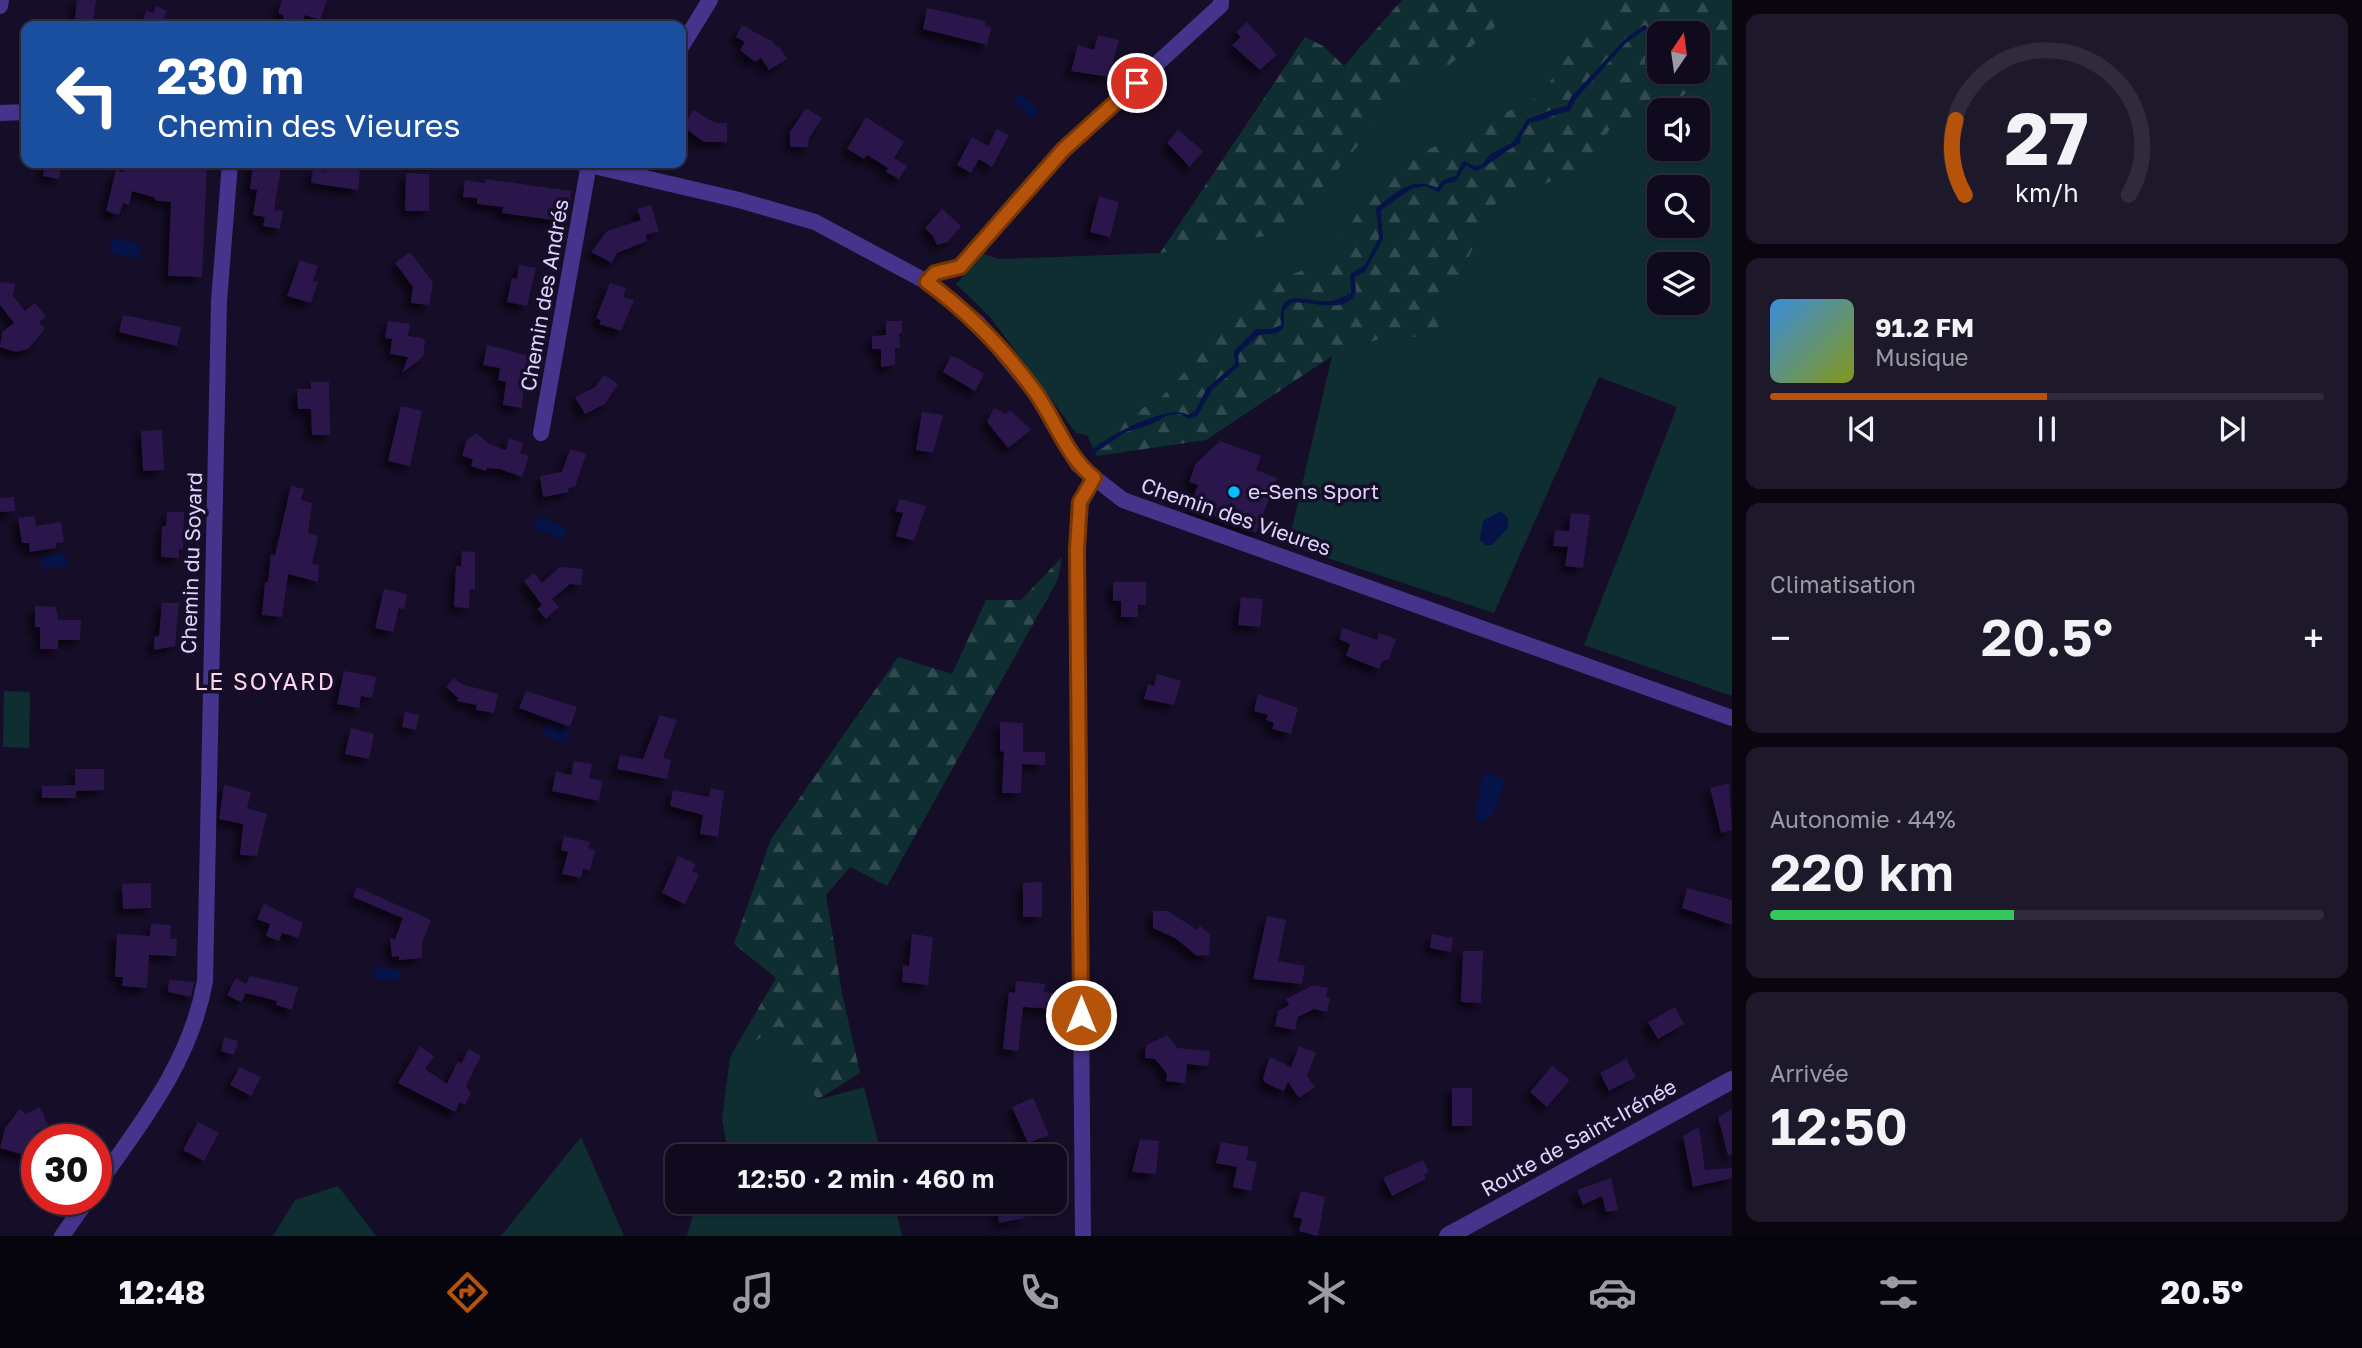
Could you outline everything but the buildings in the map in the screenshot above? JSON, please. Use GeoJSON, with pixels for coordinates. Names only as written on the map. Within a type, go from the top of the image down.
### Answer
{"type":"FeatureCollection","features":[{"type":"Feature","properties":{"kind":"street"},"geometry":{"type":"LineString","coordinates":[[0,6],[1,0]]}},
{"type":"Feature","properties":{"kind":"street"},"geometry":{"type":"LineString","coordinates":[[686,39],[710,0]]}},
{"type":"Feature","properties":{"kind":"street"},"geometry":{"type":"LineString","coordinates":[[927,282],[935,273],[960,267],[1063,150],[1221,5],[1221,0]]}},
{"type":"Feature","properties":{"kind":"street"},"geometry":{"type":"LineString","coordinates":[[0,113],[21,112]]}},
{"type":"Feature","properties":{"kind":"street","name":"Chemin du Soyard"},"geometry":{"type":"LineString","coordinates":[[112,1164],[167,1086],[190,1039],[205,981],[219,301],[230,168]]}},
{"type":"Feature","properties":{"kind":"street","name":"Chemin des Andrés"},"geometry":{"type":"LineString","coordinates":[[541,433],[584,168]]}},
{"type":"Feature","properties":{"kind":"street","name":"Chemin des Vieures"},"geometry":{"type":"LineString","coordinates":[[621,168],[815,222],[927,282],[978,323],[1034,391],[1078,465],[1124,500],[1732,718]]}},
{"type":"Feature","properties":{"kind":"street"},"geometry":{"type":"LineString","coordinates":[[1083,1236],[1077,549],[1080,502],[1094,478]]}},
{"type":"Feature","properties":{"kind":"street","name":"Route de Saint-Irénée"},"geometry":{"type":"LineString","coordinates":[[1448,1236],[1732,1080]]}},
{"type":"Feature","properties":{"kind":"street"},"geometry":{"type":"LineString","coordinates":[[62,1236],[77,1215]]}},
{"type":"Feature","properties":{"kind":"green space"},"geometry":{"type":"Polygon","coordinates":[[[1402,0],[1484,0],[1497,25],[1441,72],[1438,67],[1385,114],[1284,233],[1160,253],[1305,37],[1323,46],[1344,66],[1402,0]]]}},
{"type":"Feature","properties":{"kind":"green space"},"geometry":{"type":"Polygon","coordinates":[[[1484,0],[1607,0],[1540,96],[1408,159],[1364,202],[1330,260],[1271,282],[1159,400],[1087,435],[1076,433],[990,317],[956,284],[983,254],[1000,259],[1160,253],[1284,233],[1385,114],[1439,66],[1441,71],[1497,25],[1484,0]]]}},
{"type":"Feature","properties":{"kind":"green space"},"geometry":{"type":"Polygon","coordinates":[[[1607,0],[1732,0],[1732,65],[1715,69],[1710,73],[1710,21],[1647,21],[1647,84],[1697,84],[1680,98],[1647,98],[1647,120],[1610,129],[1584,168],[1491,206],[1434,337],[1385,337],[1332,356],[1206,440],[1097,456],[1087,435],[1159,400],[1253,297],[1271,282],[1330,260],[1364,202],[1408,159],[1540,96],[1607,0]]]}},
{"type":"Feature","properties":{"kind":"green space"},"geometry":{"type":"Polygon","coordinates":[[[1732,65],[1732,696],[1584,645],[1677,407],[1599,377],[1494,613],[1288,545],[1332,356],[1385,337],[1434,337],[1491,206],[1584,168],[1610,129],[1647,119],[1647,161],[1710,161],[1710,98],[1680,98],[1697,84],[1710,84],[1710,73],[1715,69],[1732,65]]]}},
{"type":"Feature","properties":{"kind":"green space"},"geometry":{"type":"Polygon","coordinates":[[[1062,557],[1058,579],[887,886],[850,867],[826,895],[842,993],[860,1073],[817,1100],[779,1026],[730,1057],[776,978],[734,944],[771,839],[898,657],[952,674],[986,600],[1021,600],[1062,557]]]}},
{"type":"Feature","properties":{"kind":"green space"},"geometry":{"type":"Polygon","coordinates":[[[4,691],[30,692],[29,748],[3,747],[4,691]]]}},
{"type":"Feature","properties":{"kind":"green space"},"geometry":{"type":"Polygon","coordinates":[[[779,1026],[817,1100],[864,1087],[879,1144],[727,1144],[722,1119],[730,1057],[779,1026]]]}},
{"type":"Feature","properties":{"kind":"green space"},"geometry":{"type":"Polygon","coordinates":[[[581,1137],[624,1236],[501,1236],[581,1137]]]}},
{"type":"Feature","properties":{"kind":"green space"},"geometry":{"type":"Polygon","coordinates":[[[338,1186],[376,1236],[273,1236],[295,1200],[338,1186]]]}},
{"type":"Feature","properties":{"kind":"green space"},"geometry":{"type":"Polygon","coordinates":[[[698,1214],[897,1214],[902,1236],[687,1236],[692,1217],[698,1214]]]}},
{"type":"Feature","properties":{"kind":"shaded area"},"geometry":{"type":"Polygon","coordinates":[[[1644,25],[1647,27],[1647,32],[1644,30],[1626,43],[1575,100],[1570,111],[1530,122],[1521,135],[1520,143],[1479,170],[1475,171],[1466,165],[1456,181],[1445,184],[1439,192],[1424,186],[1411,189],[1381,210],[1383,239],[1365,272],[1354,277],[1356,292],[1350,301],[1334,305],[1291,303],[1284,311],[1284,328],[1277,333],[1259,335],[1238,354],[1239,366],[1212,390],[1198,415],[1189,419],[1181,414],[1168,415],[1152,424],[1126,432],[1092,455],[1089,452],[1122,430],[1153,417],[1179,412],[1188,415],[1195,411],[1207,388],[1235,364],[1234,351],[1256,329],[1272,329],[1281,325],[1281,312],[1289,300],[1295,298],[1331,301],[1351,293],[1350,274],[1365,265],[1379,238],[1376,208],[1398,191],[1412,185],[1420,184],[1437,188],[1443,180],[1456,176],[1463,161],[1475,166],[1482,165],[1489,155],[1514,141],[1527,119],[1567,106],[1571,97],[1625,39],[1644,25]]]}},
{"type":"Feature","properties":{"kind":"shaded area"},"geometry":{"type":"Polygon","coordinates":[[[1018,92],[1038,108],[1037,118],[1029,116],[1014,102],[1018,92]]]}},
{"type":"Feature","properties":{"kind":"shaded area"},"geometry":{"type":"Polygon","coordinates":[[[113,237],[141,245],[137,259],[109,252],[113,237]]]}},
{"type":"Feature","properties":{"kind":"shaded area"},"geometry":{"type":"Polygon","coordinates":[[[1501,511],[1508,518],[1508,528],[1492,545],[1485,545],[1480,539],[1483,521],[1501,511]]]}},
{"type":"Feature","properties":{"kind":"shaded area"},"geometry":{"type":"Polygon","coordinates":[[[538,515],[567,528],[563,539],[534,528],[538,515]]]}},
{"type":"Feature","properties":{"kind":"shaded area"},"geometry":{"type":"Polygon","coordinates":[[[65,553],[68,566],[41,569],[41,557],[65,553]]]}},
{"type":"Feature","properties":{"kind":"shaded area"},"geometry":{"type":"Polygon","coordinates":[[[547,723],[570,731],[565,743],[541,734],[547,723]]]}},
{"type":"Feature","properties":{"kind":"shaded area"},"geometry":{"type":"Polygon","coordinates":[[[1490,773],[1505,779],[1495,811],[1480,823],[1475,819],[1482,777],[1490,773]]]}},
{"type":"Feature","properties":{"kind":"shaded area"},"geometry":{"type":"Polygon","coordinates":[[[374,968],[400,969],[400,980],[374,980],[374,968]]]}},
{"type":"Feature","properties":{"kind":"place","name":"e-Sens Sport"},"geometry":{"type":"Point","coordinates":[1234,492]}},
{"type":"Feature","properties":{"kind":"district","name":"LE SOYARD"},"geometry":{"type":"Point","coordinates":[265,682]}},
{"type":"Feature","properties":{"kind":"route"},"geometry":{"type":"LineString","coordinates":[[1081,1015],[1077,549],[1080,502],[1094,478],[1078,465],[1034,391],[978,323],[953,300],[927,282],[939,271],[960,267],[1063,150],[1137,83]]}}]}
